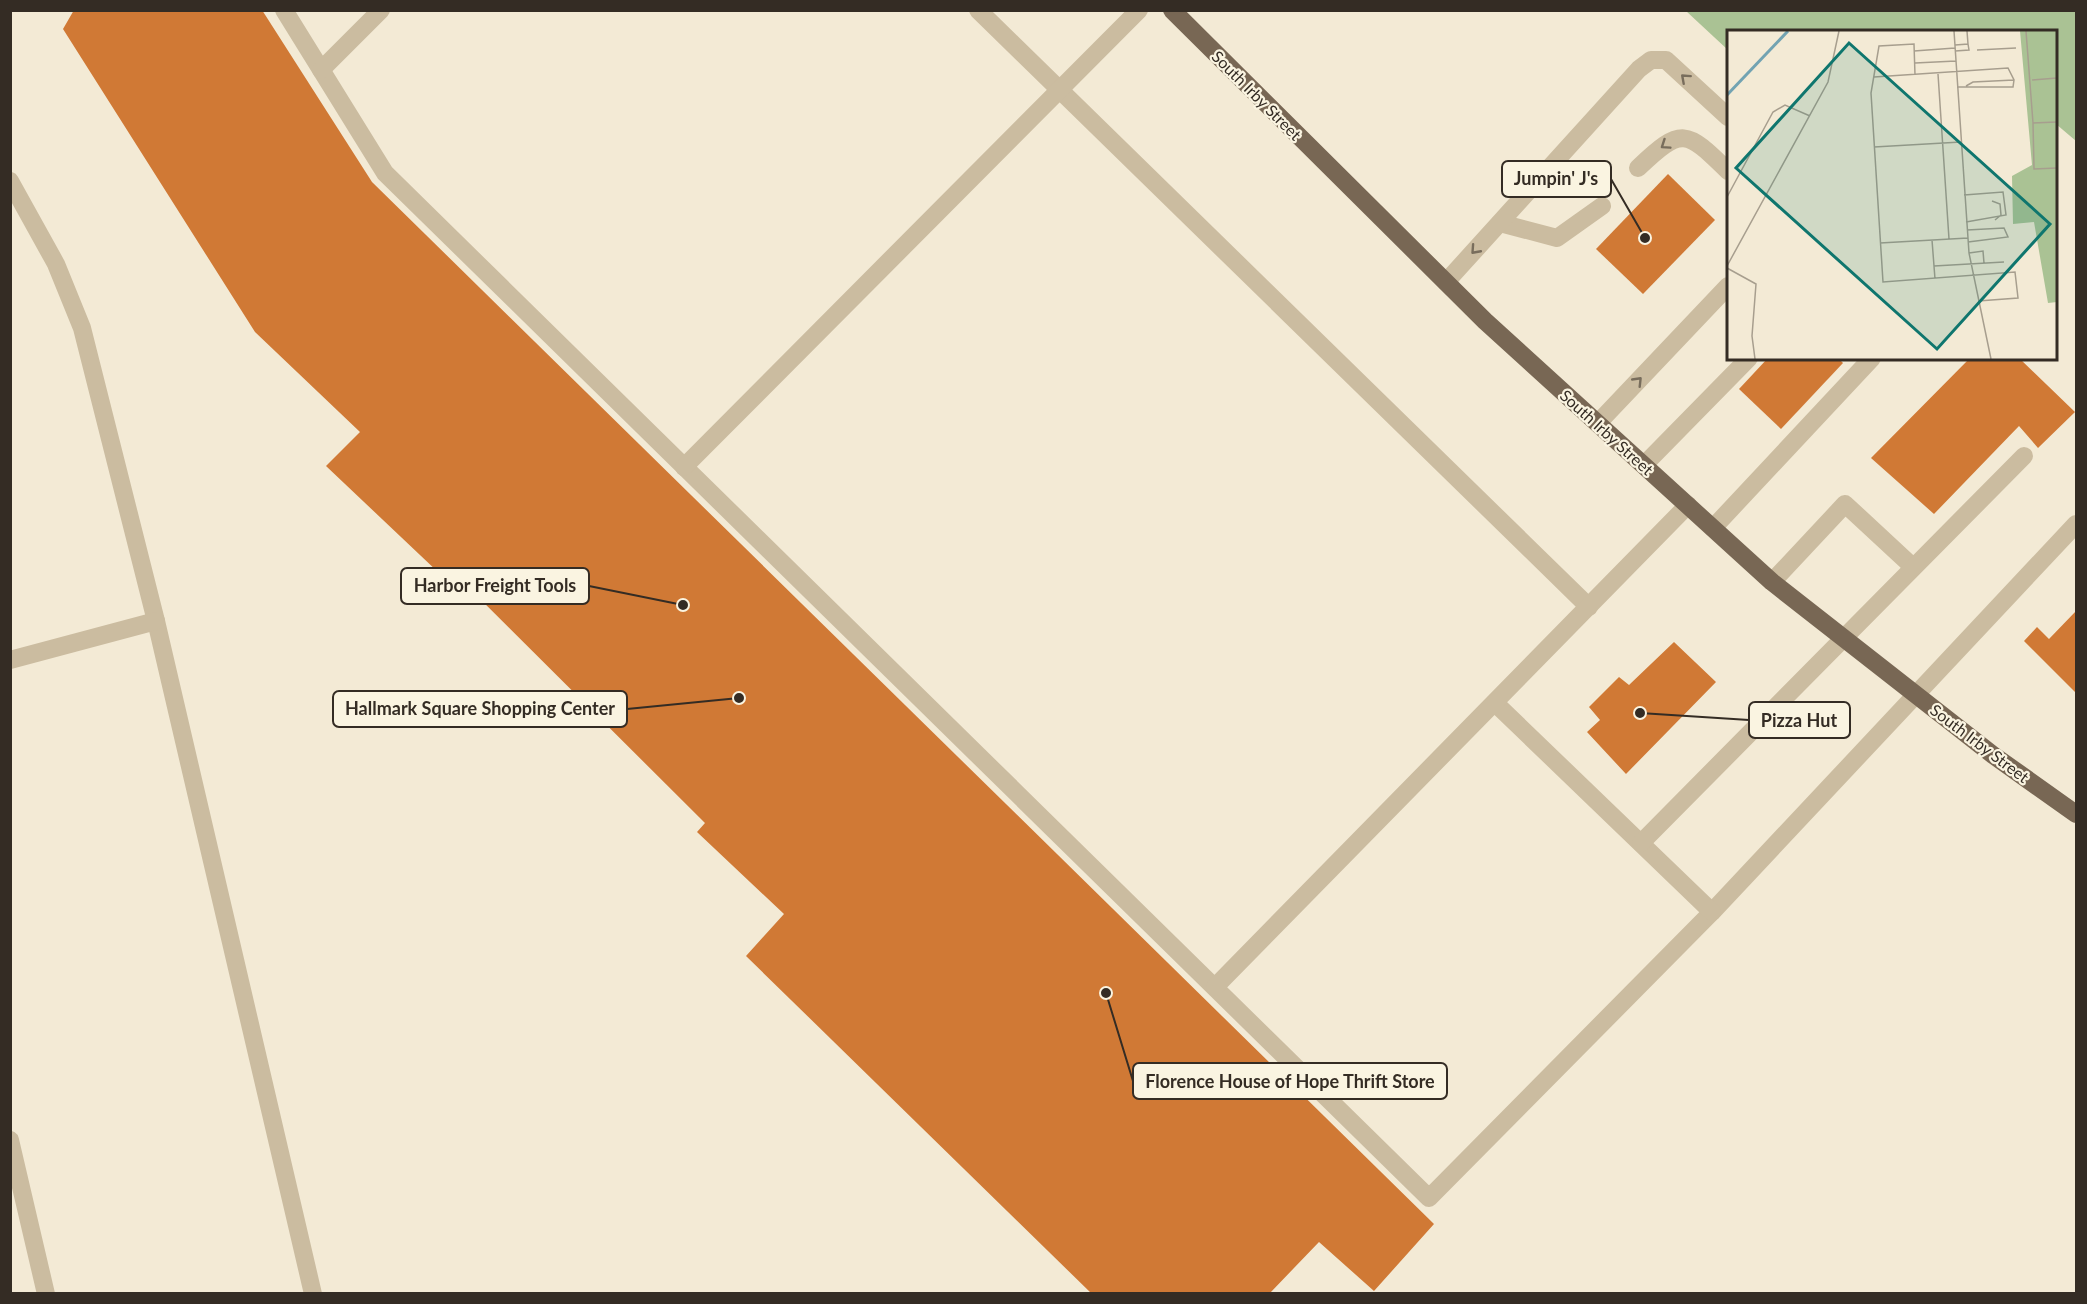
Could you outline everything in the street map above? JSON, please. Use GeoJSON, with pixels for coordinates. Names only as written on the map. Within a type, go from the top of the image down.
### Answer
{"type":"FeatureCollection","features":[{"type":"Feature","properties":{"kind":"main road","name":"South Irby Street"},"geometry":{"type":"LineString","coordinates":[[1172,10],[1446,282],[1772,582],[1914,694],[2075,811]]}},
{"type":"Feature","properties":{"kind":"lane"},"geometry":{"type":"LineString","coordinates":[[284,10],[385,173],[1429,1198],[1712,912],[1914,694],[2076,524]]}},
{"type":"Feature","properties":{"kind":"lane"},"geometry":{"type":"LineString","coordinates":[[321,70],[381,10]]}},
{"type":"Feature","properties":{"kind":"lane"},"geometry":{"type":"LineString","coordinates":[[978,10],[1589,607]]}},
{"type":"Feature","properties":{"kind":"lane"},"geometry":{"type":"LineString","coordinates":[[684,467],[1139,10]]}},
{"type":"Feature","properties":{"kind":"lane"},"geometry":{"type":"LineString","coordinates":[[1446,282],[1639,69],[1652,60],[1666,60],[1727,116]]}},
{"type":"Feature","properties":{"kind":"lane"},"geometry":{"type":"LineString","coordinates":[[1638,168],[1663,144],[1676,138],[1698,141],[1727,170]]}},
{"type":"Feature","properties":{"kind":"lane"},"geometry":{"type":"LineString","coordinates":[[10,181],[56,264],[82,328],[156,621],[313,1293]]}},
{"type":"Feature","properties":{"kind":"lane"},"geometry":{"type":"LineString","coordinates":[[1500,223],[1557,238],[1602,206]]}},
{"type":"Feature","properties":{"kind":"lane"},"geometry":{"type":"LineString","coordinates":[[1598,423],[1727,287]]}},
{"type":"Feature","properties":{"kind":"lane"},"geometry":{"type":"LineString","coordinates":[[1644,465],[1747,360]]}},
{"type":"Feature","properties":{"kind":"lane"},"geometry":{"type":"LineString","coordinates":[[1713,528],[1870,360]]}},
{"type":"Feature","properties":{"kind":"lane"},"geometry":{"type":"LineString","coordinates":[[1641,843],[2024,456]]}},
{"type":"Feature","properties":{"kind":"lane"},"geometry":{"type":"LineString","coordinates":[[1772,582],[1845,504],[1913,567]]}},
{"type":"Feature","properties":{"kind":"lane"},"geometry":{"type":"LineString","coordinates":[[1215,987],[1688,505]]}},
{"type":"Feature","properties":{"kind":"lane"},"geometry":{"type":"LineString","coordinates":[[10,660],[156,621]]}},
{"type":"Feature","properties":{"kind":"lane"},"geometry":{"type":"LineString","coordinates":[[1496,703],[1712,912]]}},
{"type":"Feature","properties":{"kind":"lane"},"geometry":{"type":"LineString","coordinates":[[10,1140],[46,1293]]}},
{"type":"Feature","properties":{"kind":"green space"},"geometry":{"type":"Polygon","coordinates":[[[1686,11],[2076,11],[2076,141],[2057,125],[2057,30],[1727,30],[1727,49],[1686,11]]]}},
{"type":"Feature","properties":{"kind":"building"},"geometry":{"type":"Polygon","coordinates":[[[74,10],[262,10],[372,182],[1434,1224],[1374,1291],[1319,1242],[1269,1294],[1092,1294],[746,956],[784,914],[697,832],[705,823],[449,568],[439,573],[326,466],[360,432],[255,332],[63,29],[74,10]]]}},
{"type":"Feature","properties":{"kind":"building"},"geometry":{"type":"Polygon","coordinates":[[[1668,174],[1715,220],[1643,294],[1596,249],[1668,174]]]}},
{"type":"Feature","properties":{"kind":"building"},"geometry":{"type":"Polygon","coordinates":[[[1766,360],[1840,360],[1843,363],[1781,429],[1739,389],[1766,360]]]}},
{"type":"Feature","properties":{"kind":"building"},"geometry":{"type":"Polygon","coordinates":[[[1968,360],[2021,360],[2075,412],[2038,448],[2019,426],[1934,514],[1871,458],[1968,360]]]}},
{"type":"Feature","properties":{"kind":"building"},"geometry":{"type":"Polygon","coordinates":[[[2076,611],[2076,693],[2024,641],[2037,627],[2049,639],[2076,611]]]}},
{"type":"Feature","properties":{"kind":"building"},"geometry":{"type":"Polygon","coordinates":[[[1674,642],[1716,682],[1626,774],[1587,732],[1600,720],[1589,707],[1619,677],[1629,685],[1674,642]]]}},
{"type":"Feature","properties":{"kind":"place","name":"Jumpin' J's"},"geometry":{"type":"Point","coordinates":[1645,238]}},
{"type":"Feature","properties":{"kind":"place","name":"Harbor Freight Tools"},"geometry":{"type":"Point","coordinates":[683,605]}},
{"type":"Feature","properties":{"kind":"place","name":"Hallmark Square Shopping Center"},"geometry":{"type":"Point","coordinates":[739,698]}},
{"type":"Feature","properties":{"kind":"place","name":"Pizza Hut"},"geometry":{"type":"Point","coordinates":[1640,713]}},
{"type":"Feature","properties":{"kind":"place","name":"Florence House of Hope Thrift Store"},"geometry":{"type":"Point","coordinates":[1106,993]}}]}
